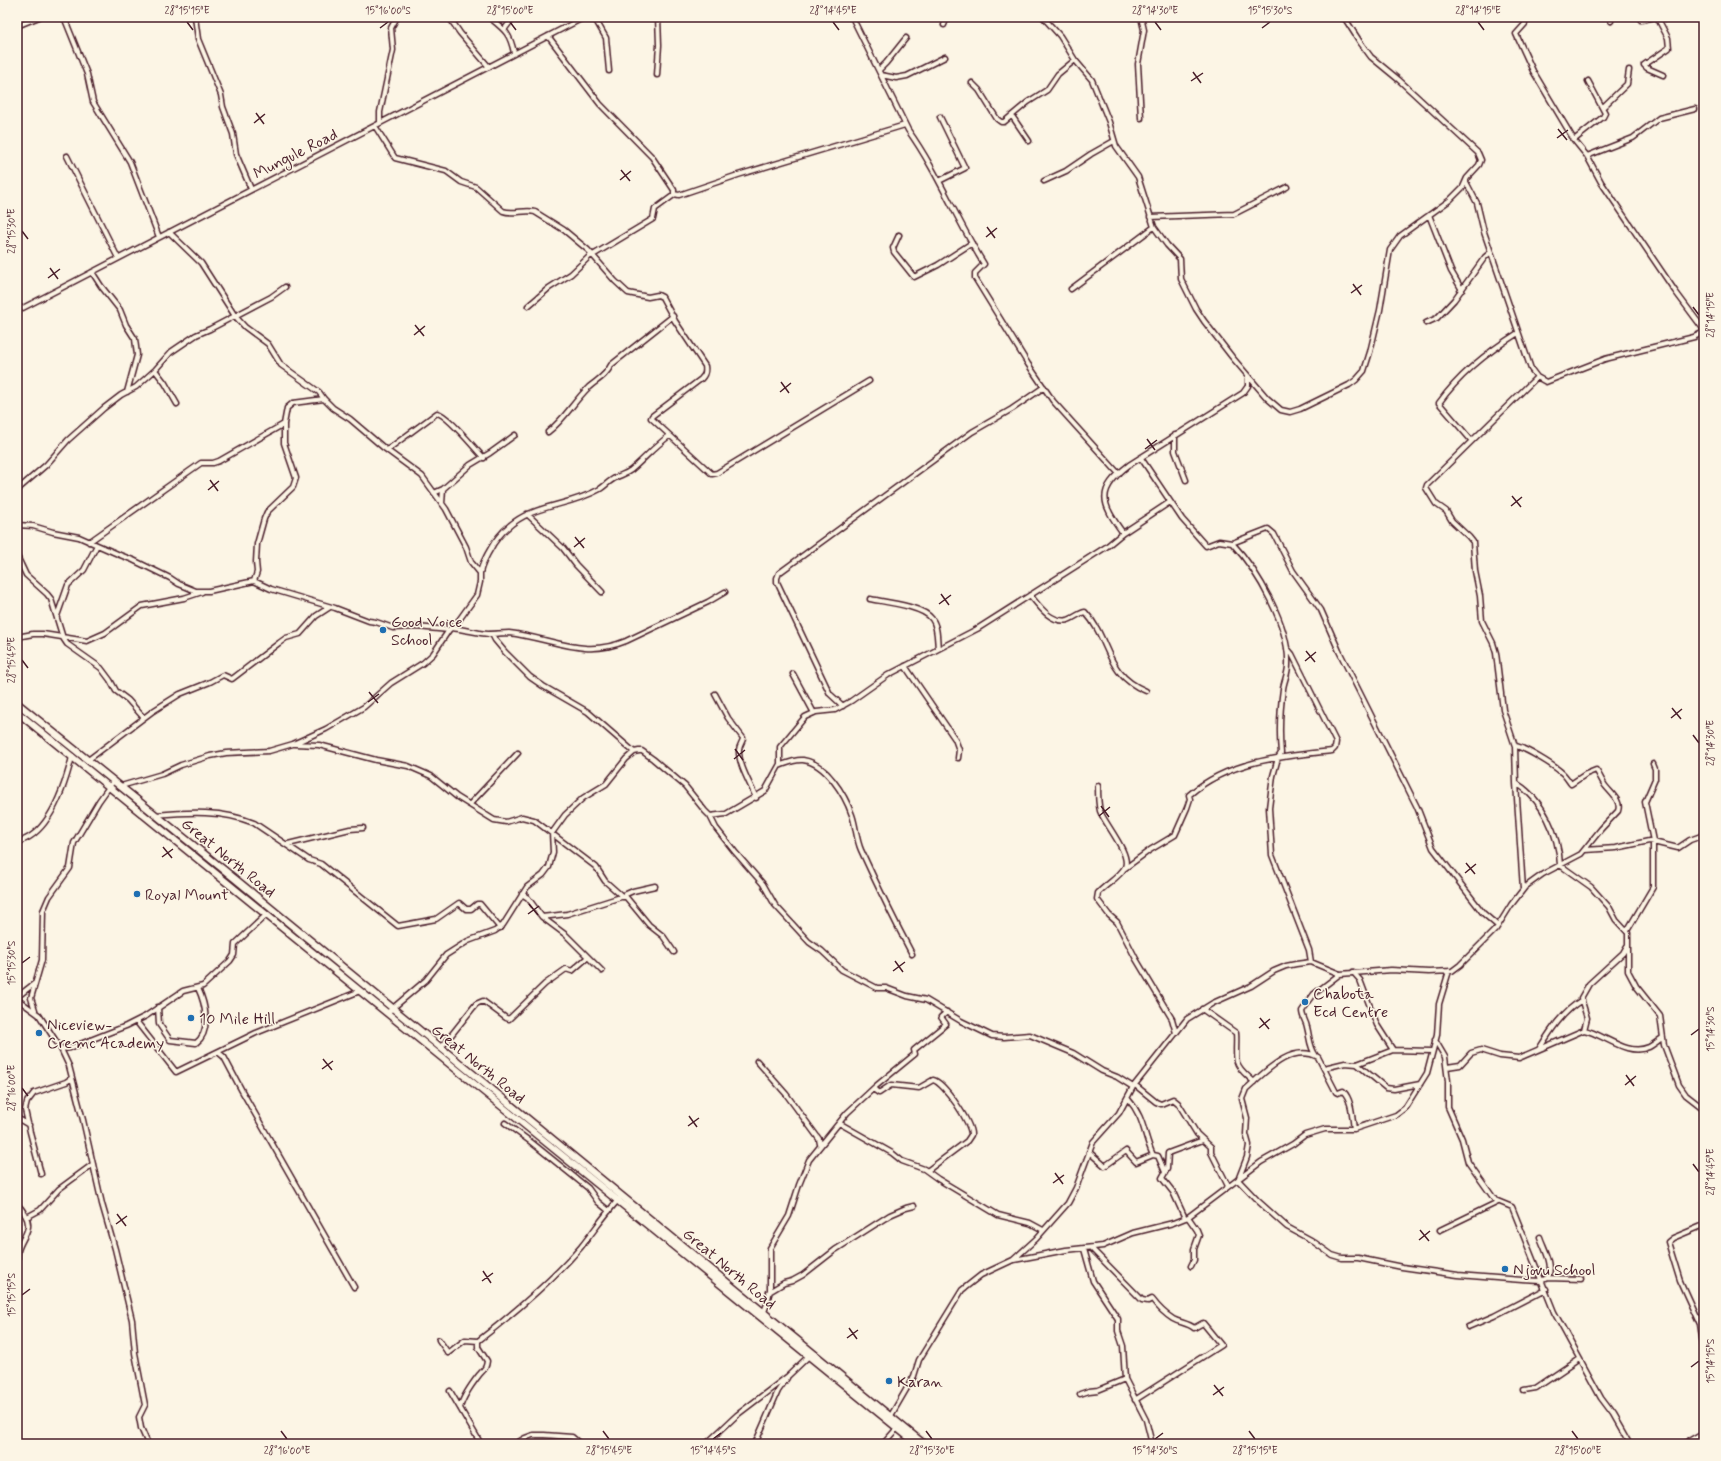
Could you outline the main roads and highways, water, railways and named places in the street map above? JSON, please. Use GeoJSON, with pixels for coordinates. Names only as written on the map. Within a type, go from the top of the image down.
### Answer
{"type":"FeatureCollection","features":[{"type":"Feature","properties":{"kind":"highway","name":"Great North Road"},"geometry":{"type":"LineString","coordinates":[[17,703],[114,780],[441,1048],[620,1198],[889,1419],[924,1444]]}},
{"type":"Feature","properties":{"kind":"highway","name":"Great North Road"},"geometry":{"type":"LineString","coordinates":[[17,712],[387,1013],[620,1198]]}},
{"type":"Feature","properties":{"kind":"highway","name":"Great North Road"},"geometry":{"type":"LineString","coordinates":[[899,1426],[916,1444]]}},
{"type":"Feature","properties":{"kind":"place","name":"Good Voice School"},"geometry":{"type":"Point","coordinates":[383,630]}},
{"type":"Feature","properties":{"kind":"place","name":"Royal Mount"},"geometry":{"type":"Point","coordinates":[137,894]}},
{"type":"Feature","properties":{"kind":"place","name":"Chabota Ecd Centre"},"geometry":{"type":"Point","coordinates":[1305,1002]}},
{"type":"Feature","properties":{"kind":"place","name":"10 Mile Hill"},"geometry":{"type":"Point","coordinates":[191,1018]}},
{"type":"Feature","properties":{"kind":"place","name":"Niceview- Cremc Academy"},"geometry":{"type":"Point","coordinates":[39,1033]}},
{"type":"Feature","properties":{"kind":"place","name":"Njovu School"},"geometry":{"type":"Point","coordinates":[1505,1269]}},
{"type":"Feature","properties":{"kind":"place","name":"Karan"},"geometry":{"type":"Point","coordinates":[889,1381]}}]}
